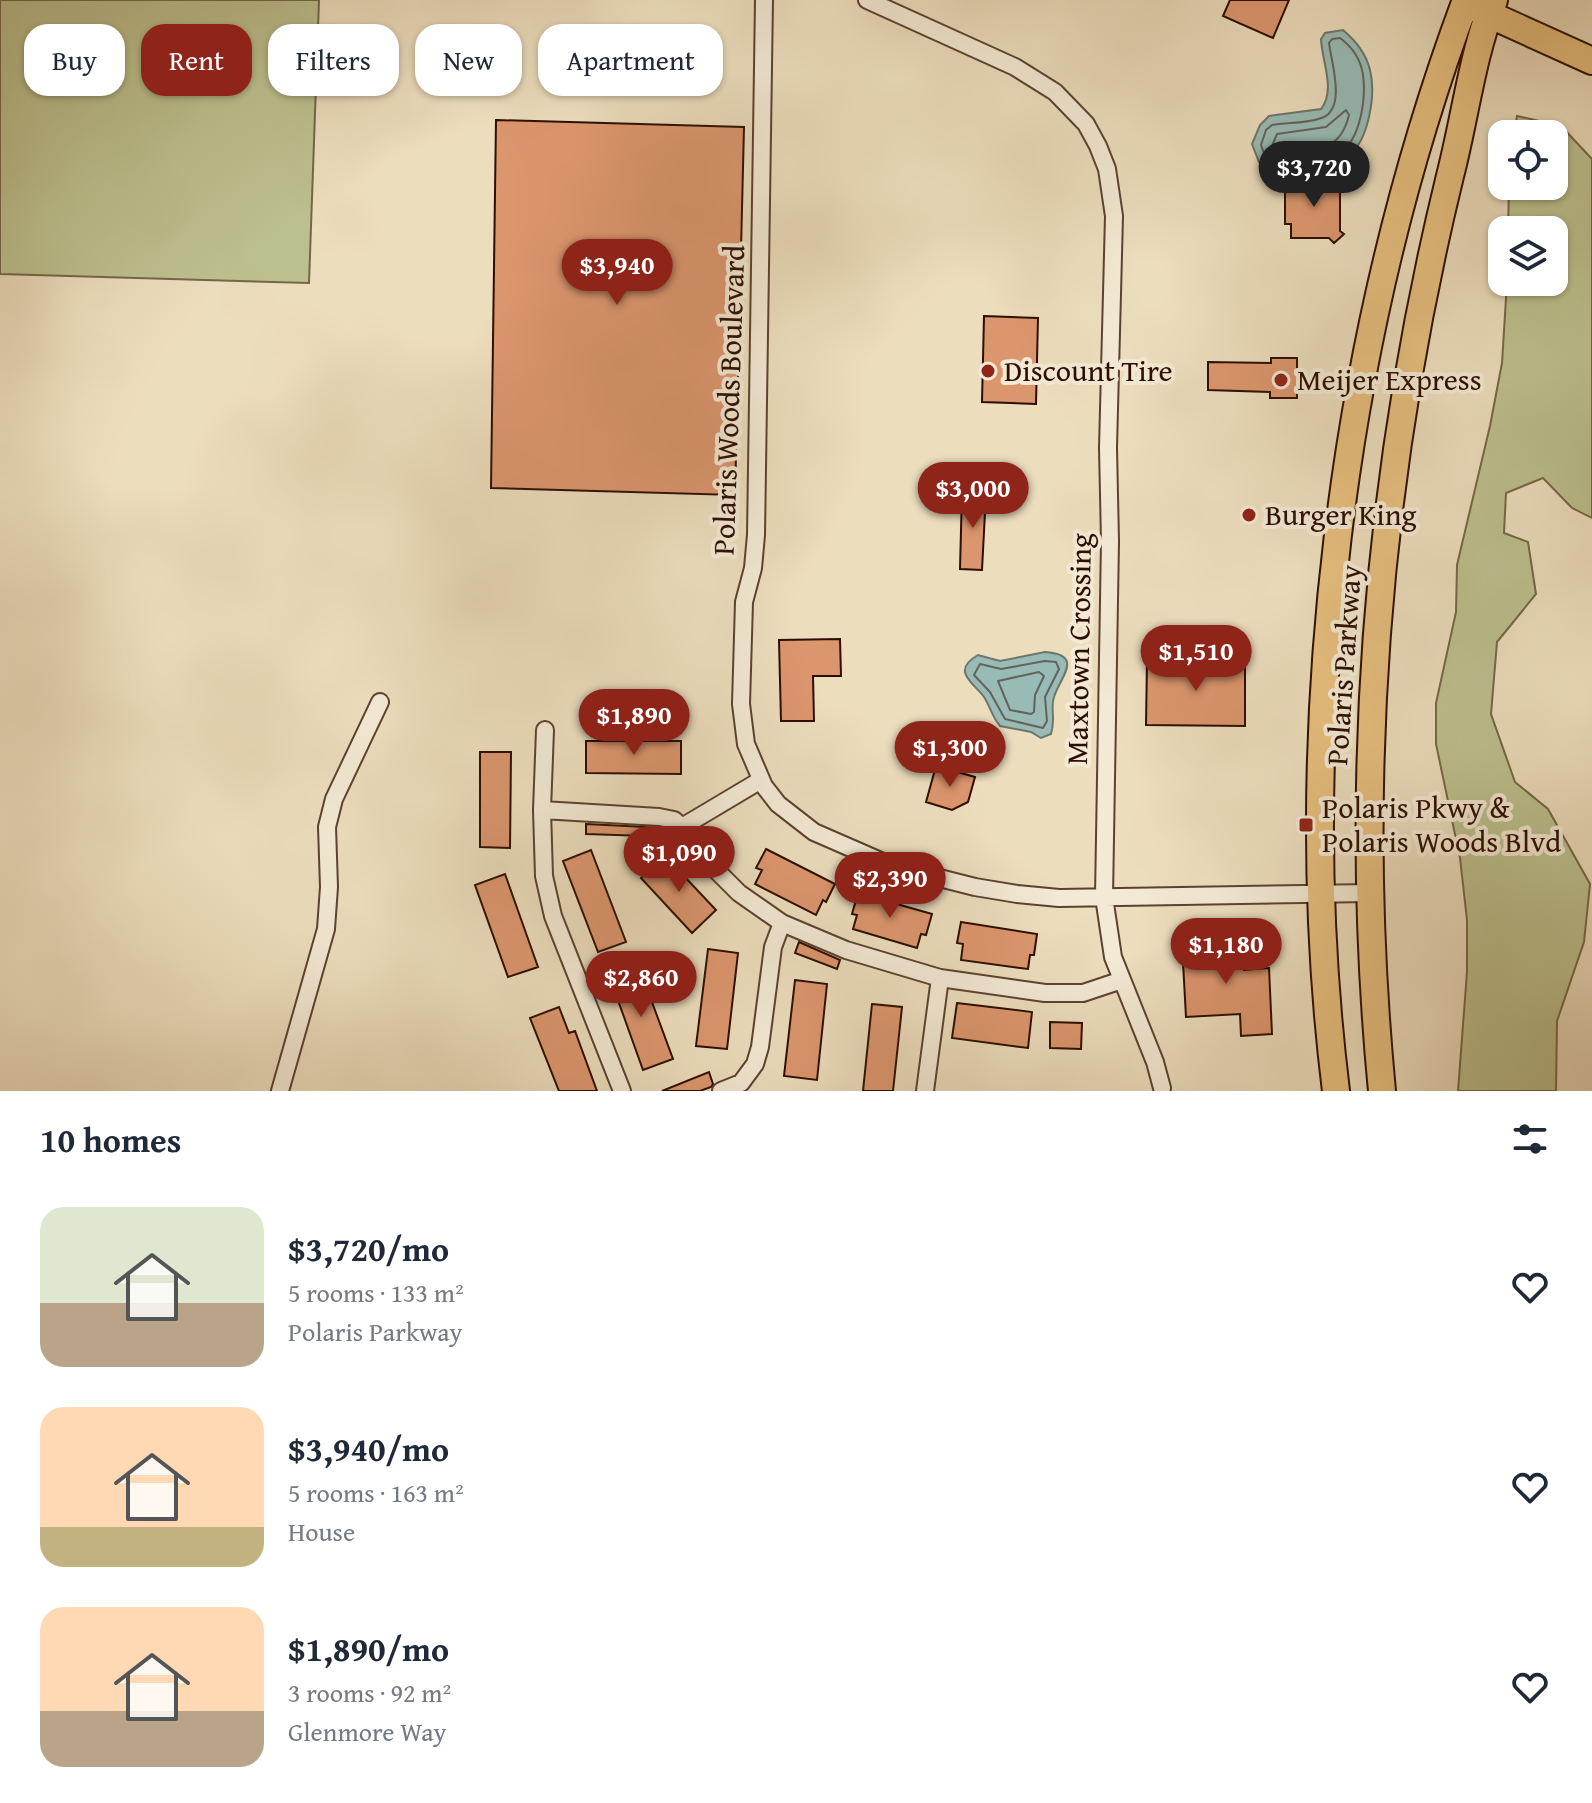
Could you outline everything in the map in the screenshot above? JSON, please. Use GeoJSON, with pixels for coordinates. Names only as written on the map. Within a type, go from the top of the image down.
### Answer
{"type":"FeatureCollection","features":[{"type":"Feature","properties":{"kind":"main road"},"geometry":{"type":"LineString","coordinates":[[1474,4],[1592,61]]}},
{"type":"Feature","properties":{"kind":"main road","name":"Polaris Parkway"},"geometry":{"type":"LineString","coordinates":[[1336,1091],[1322,893],[1324,720],[1335,560],[1363,373],[1410,173],[1474,4]]}},
{"type":"Feature","properties":{"kind":"main road","name":"Polaris Parkway"},"geometry":{"type":"LineString","coordinates":[[1382,1091],[1373,983],[1370,893],[1368,785],[1373,676],[1395,458],[1474,4]]}},
{"type":"Feature","properties":{"kind":"street","name":"Polaris Woods Boulevard"},"geometry":{"type":"LineString","coordinates":[[764,0],[756,535],[753,568],[744,602],[741,704],[746,744],[761,780],[778,804],[814,832],[892,866],[1003,892],[1059,898],[1370,893]]}},
{"type":"Feature","properties":{"kind":"street","name":"Maxtown Crossing"},"geometry":{"type":"LineString","coordinates":[[867,0],[1015,67],[1055,92],[1086,124],[1107,169],[1114,216],[1108,448],[1110,541],[1104,897],[1108,931],[1122,980],[1155,1062],[1162,1088]]}},
{"type":"Feature","properties":{"kind":"street"},"geometry":{"type":"LineString","coordinates":[[280,1091],[326,929],[329,887],[327,827],[340,785],[380,702]]}},
{"type":"Feature","properties":{"kind":"street"},"geometry":{"type":"LineString","coordinates":[[545,730],[542,810],[544,876],[553,916],[622,1091]]}},
{"type":"Feature","properties":{"kind":"street"},"geometry":{"type":"LineString","coordinates":[[682,827],[761,780]]}},
{"type":"Feature","properties":{"kind":"street"},"geometry":{"type":"LineString","coordinates":[[542,810],[674,820],[718,875],[782,923],[846,950],[940,978],[1045,993],[1083,993],[1122,980]]}},
{"type":"Feature","properties":{"kind":"street"},"geometry":{"type":"LineString","coordinates":[[721,1091],[741,1083],[755,1064],[760,1047],[768,973],[782,923]]}},
{"type":"Feature","properties":{"kind":"street"},"geometry":{"type":"LineString","coordinates":[[925,1091],[940,978]]}},
{"type":"Feature","properties":{"kind":"green space"},"geometry":{"type":"Polygon","coordinates":[[[0,0],[319,0],[318,24],[268,24],[268,96],[316,96],[309,283],[0,274],[0,0]]]}},
{"type":"Feature","properties":{"kind":"green space"},"geometry":{"type":"Polygon","coordinates":[[[1568,133],[1592,159],[1592,518],[1572,508],[1543,478],[1506,493],[1504,533],[1528,542],[1536,594],[1497,642],[1491,714],[1515,782],[1548,809],[1590,884],[1584,942],[1557,1021],[1556,1091],[1458,1091],[1467,972],[1467,920],[1460,858],[1436,744],[1436,703],[1456,612],[1457,565],[1502,363],[1506,296],[1568,296],[1568,216],[1508,216],[1509,200],[1568,200],[1568,133]]]}},
{"type":"Feature","properties":{"kind":"water"},"geometry":{"type":"Polygon","coordinates":[[[1343,30],[1363,53],[1372,80],[1369,116],[1361,140],[1348,156],[1325,165],[1279,166],[1259,162],[1252,144],[1260,125],[1269,116],[1321,109],[1328,85],[1321,39],[1325,33],[1343,30]]]}},
{"type":"Feature","properties":{"kind":"water"},"geometry":{"type":"Polygon","coordinates":[[[1045,652],[1064,657],[1067,662],[1053,701],[1051,734],[1041,738],[1031,732],[1000,726],[984,697],[967,677],[966,666],[978,655],[1000,661],[1045,652]]]}},
{"type":"Feature","properties":{"kind":"building"},"geometry":{"type":"Polygon","coordinates":[[[1230,0],[1289,0],[1273,38],[1223,16],[1230,0]]]}},
{"type":"Feature","properties":{"kind":"building"},"geometry":{"type":"Polygon","coordinates":[[[496,120],[744,127],[735,495],[491,488],[496,120]]]}},
{"type":"Feature","properties":{"kind":"building"},"geometry":{"type":"Polygon","coordinates":[[[1340,179],[1340,231],[1344,234],[1334,243],[1329,238],[1291,238],[1291,224],[1285,224],[1285,180],[1340,179]]]}},
{"type":"Feature","properties":{"kind":"building"},"geometry":{"type":"Polygon","coordinates":[[[984,316],[1038,318],[1036,404],[982,402],[984,316]]]}},
{"type":"Feature","properties":{"kind":"building"},"geometry":{"type":"Polygon","coordinates":[[[1271,358],[1297,358],[1297,398],[1270,398],[1270,392],[1208,390],[1208,362],[1271,363],[1271,358]]]}},
{"type":"Feature","properties":{"kind":"building"},"geometry":{"type":"Polygon","coordinates":[[[962,492],[986,493],[982,570],[960,569],[962,492]]]}},
{"type":"Feature","properties":{"kind":"building"},"geometry":{"type":"Polygon","coordinates":[[[840,639],[841,676],[813,676],[814,721],[781,721],[779,640],[840,639]]]}},
{"type":"Feature","properties":{"kind":"building"},"geometry":{"type":"Polygon","coordinates":[[[1147,660],[1245,660],[1245,726],[1146,725],[1147,660]]]}},
{"type":"Feature","properties":{"kind":"building"},"geometry":{"type":"Polygon","coordinates":[[[586,741],[681,741],[681,774],[586,773],[586,741]]]}},
{"type":"Feature","properties":{"kind":"building"},"geometry":{"type":"Polygon","coordinates":[[[480,752],[511,752],[510,848],[480,847],[480,752]]]}},
{"type":"Feature","properties":{"kind":"building"},"geometry":{"type":"Polygon","coordinates":[[[936,766],[975,777],[968,802],[952,810],[926,802],[936,766]]]}},
{"type":"Feature","properties":{"kind":"building"},"geometry":{"type":"Polygon","coordinates":[[[586,824],[646,827],[646,836],[586,834],[586,824]]]}},
{"type":"Feature","properties":{"kind":"building"},"geometry":{"type":"Polygon","coordinates":[[[766,849],[835,884],[816,915],[755,884],[762,870],[756,868],[766,849]]]}},
{"type":"Feature","properties":{"kind":"building"},"geometry":{"type":"Polygon","coordinates":[[[591,850],[626,942],[598,952],[563,861],[591,850]]]}},
{"type":"Feature","properties":{"kind":"building"},"geometry":{"type":"Polygon","coordinates":[[[665,856],[716,910],[692,933],[641,878],[665,856]]]}},
{"type":"Feature","properties":{"kind":"building"},"geometry":{"type":"Polygon","coordinates":[[[505,874],[538,967],[508,977],[475,885],[505,874]]]}},
{"type":"Feature","properties":{"kind":"building"},"geometry":{"type":"Polygon","coordinates":[[[858,893],[932,914],[926,935],[921,934],[917,948],[853,929],[857,915],[852,914],[858,893]]]}},
{"type":"Feature","properties":{"kind":"building"},"geometry":{"type":"Polygon","coordinates":[[[961,922],[1037,934],[1028,969],[961,960],[963,944],[957,943],[961,922]]]}},
{"type":"Feature","properties":{"kind":"building"},"geometry":{"type":"Polygon","coordinates":[[[1242,941],[1244,970],[1269,968],[1272,1034],[1241,1036],[1240,1014],[1186,1017],[1182,944],[1242,941]]]}},
{"type":"Feature","properties":{"kind":"building"},"geometry":{"type":"Polygon","coordinates":[[[799,942],[840,960],[837,969],[795,953],[799,942]]]}},
{"type":"Feature","properties":{"kind":"building"},"geometry":{"type":"Polygon","coordinates":[[[708,949],[738,953],[727,1049],[696,1046],[708,949]]]}},
{"type":"Feature","properties":{"kind":"building"},"geometry":{"type":"Polygon","coordinates":[[[639,967],[673,1059],[643,1070],[610,978],[639,967]]]}},
{"type":"Feature","properties":{"kind":"building"},"geometry":{"type":"Polygon","coordinates":[[[795,980],[827,984],[817,1080],[784,1076],[795,980]]]}},
{"type":"Feature","properties":{"kind":"building"},"geometry":{"type":"Polygon","coordinates":[[[957,1003],[1032,1012],[1028,1048],[952,1038],[957,1003]]]}},
{"type":"Feature","properties":{"kind":"building"},"geometry":{"type":"Polygon","coordinates":[[[872,1004],[902,1007],[893,1091],[863,1091],[872,1004]]]}},
{"type":"Feature","properties":{"kind":"building"},"geometry":{"type":"Polygon","coordinates":[[[559,1007],[569,1033],[575,1031],[597,1091],[559,1091],[530,1018],[559,1007]]]}},
{"type":"Feature","properties":{"kind":"building"},"geometry":{"type":"Polygon","coordinates":[[[1050,1022],[1082,1023],[1081,1049],[1050,1048],[1050,1022]]]}},
{"type":"Feature","properties":{"kind":"building"},"geometry":{"type":"Polygon","coordinates":[[[709,1072],[711,1087],[700,1091],[662,1091],[709,1072]]]}},
{"type":"Feature","properties":{"kind":"place","name":"Discount Tire"},"geometry":{"type":"Point","coordinates":[988,371]}},
{"type":"Feature","properties":{"kind":"place","name":"Meijer Express"},"geometry":{"type":"Point","coordinates":[1281,380]}},
{"type":"Feature","properties":{"kind":"place","name":"Burger King"},"geometry":{"type":"Point","coordinates":[1249,515]}},
{"type":"Feature","properties":{"kind":"place","name":"Polaris Pkwy & Polaris Woods Blvd"},"geometry":{"type":"Point","coordinates":[1306,825]}}]}
